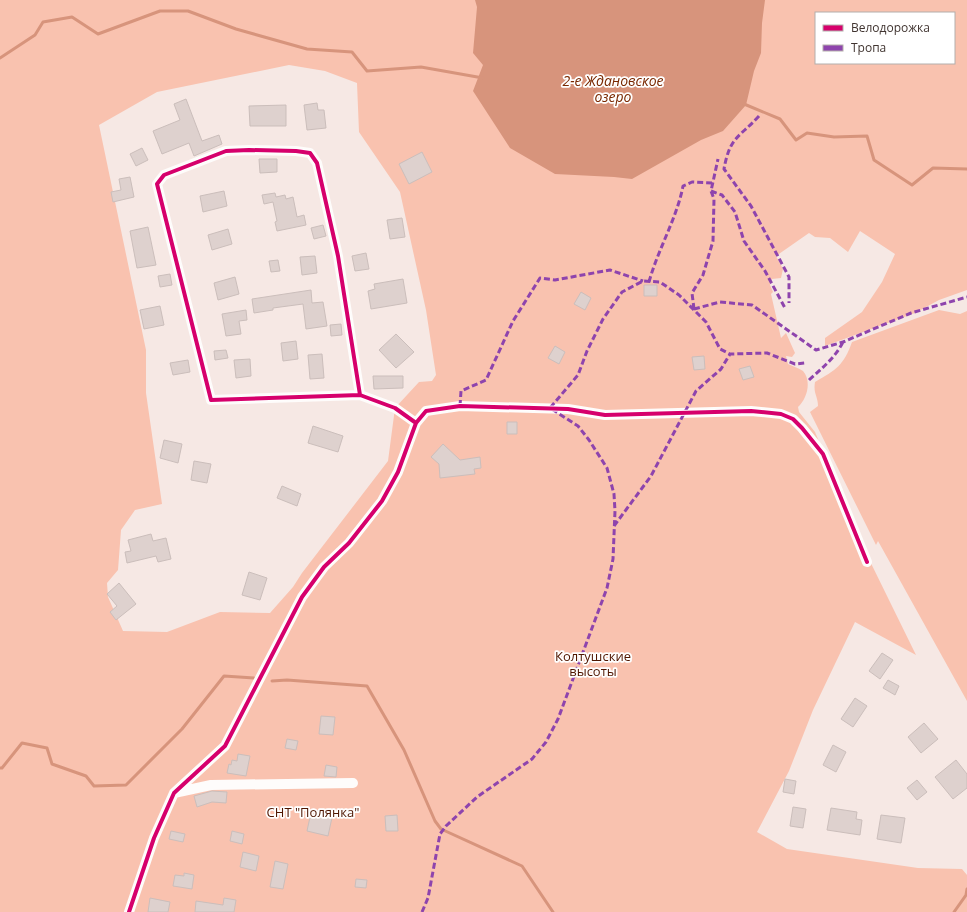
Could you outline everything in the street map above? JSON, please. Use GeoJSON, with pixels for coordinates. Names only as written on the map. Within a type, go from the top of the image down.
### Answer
{"type":"FeatureCollection","features":[{"type":"Feature","properties":{"kind":"street"},"geometry":{"type":"LineString","coordinates":[[360,395],[338,256],[318,163],[310,153],[296,151],[226,151],[164,175],[157,184],[211,400],[360,395],[396,408],[416,423]]}},
{"type":"Feature","properties":{"kind":"street"},"geometry":{"type":"LineString","coordinates":[[129,912],[154,838],[174,793],[225,746],[302,597],[324,567],[349,543],[382,501],[398,472],[416,423],[426,411],[460,406],[568,409],[605,415],[751,412],[781,414],[793,419],[823,454],[867,562]]}},
{"type":"Feature","properties":{"kind":"street"},"geometry":{"type":"LineString","coordinates":[[174,793],[210,785],[353,783]]}},
{"type":"Feature","properties":{"kind":"green space","name":"Колтушские высоты"},"geometry":{"type":"Polygon","coordinates":[[[0,0],[967,0],[967,290],[939,300],[915,313],[825,346],[825,338],[862,312],[882,282],[895,254],[860,231],[848,252],[830,238],[815,237],[809,233],[776,256],[783,269],[781,278],[772,279],[770,285],[773,292],[771,294],[781,338],[786,333],[795,353],[792,357],[786,356],[788,364],[803,371],[806,375],[808,385],[806,395],[798,407],[799,412],[815,432],[862,545],[916,655],[855,622],[813,710],[789,771],[757,832],[787,849],[918,868],[962,869],[967,875],[967,912],[0,912],[0,0]],[[289,65],[157,92],[99,125],[146,350],[146,393],[162,504],[135,510],[121,530],[118,570],[107,583],[108,597],[123,631],[167,632],[220,612],[270,613],[293,587],[302,573],[388,461],[395,408],[419,382],[432,381],[436,375],[426,310],[400,192],[359,132],[357,83],[325,71],[289,65]]]}},
{"type":"Feature","properties":{"kind":"green space"},"geometry":{"type":"Polygon","coordinates":[[[939,310],[960,314],[967,311],[967,701],[878,541],[876,545],[810,412],[818,406],[815,382],[829,374],[842,362],[852,342],[939,310]]]}},
{"type":"Feature","properties":{"kind":"water","name":"2-е Ждановское озеро"},"geometry":{"type":"Polygon","coordinates":[[[475,0],[765,0],[762,23],[761,53],[754,71],[746,105],[723,131],[701,140],[632,179],[555,174],[510,148],[473,91],[483,65],[473,53],[477,7],[475,0]]]}},
{"type":"Feature","properties":{"kind":"building"},"geometry":{"type":"Polygon","coordinates":[[[186,99],[202,141],[219,135],[222,144],[194,156],[189,143],[162,154],[153,131],[180,120],[174,104],[186,99]]]}},
{"type":"Feature","properties":{"kind":"building"},"geometry":{"type":"Polygon","coordinates":[[[317,103],[318,110],[324,110],[326,128],[307,130],[304,105],[317,103]]]}},
{"type":"Feature","properties":{"kind":"building"},"geometry":{"type":"Polygon","coordinates":[[[286,105],[286,126],[250,126],[249,106],[286,105]]]}},
{"type":"Feature","properties":{"kind":"building"},"geometry":{"type":"Polygon","coordinates":[[[142,148],[148,160],[136,166],[130,154],[142,148]]]}},
{"type":"Feature","properties":{"kind":"building"},"geometry":{"type":"Polygon","coordinates":[[[422,152],[432,172],[409,184],[399,164],[422,152]]]}},
{"type":"Feature","properties":{"kind":"building"},"geometry":{"type":"Polygon","coordinates":[[[259,159],[277,159],[277,172],[260,173],[259,159]]]}},
{"type":"Feature","properties":{"kind":"building"},"geometry":{"type":"Polygon","coordinates":[[[130,177],[134,197],[113,202],[111,192],[121,190],[119,179],[130,177]]]}},
{"type":"Feature","properties":{"kind":"building"},"geometry":{"type":"Polygon","coordinates":[[[224,191],[227,206],[203,212],[200,196],[224,191]]]}},
{"type":"Feature","properties":{"kind":"building"},"geometry":{"type":"Polygon","coordinates":[[[275,193],[276,197],[285,195],[286,199],[293,197],[297,217],[304,215],[306,225],[277,231],[275,222],[277,221],[273,202],[264,204],[262,195],[275,193]]]}},
{"type":"Feature","properties":{"kind":"building"},"geometry":{"type":"Polygon","coordinates":[[[402,218],[405,237],[390,239],[387,220],[402,218]]]}},
{"type":"Feature","properties":{"kind":"building"},"geometry":{"type":"Polygon","coordinates":[[[323,225],[326,236],[314,239],[311,228],[323,225]]]}},
{"type":"Feature","properties":{"kind":"building"},"geometry":{"type":"Polygon","coordinates":[[[148,227],[156,265],[137,268],[130,231],[148,227]]]}},
{"type":"Feature","properties":{"kind":"building"},"geometry":{"type":"Polygon","coordinates":[[[228,229],[232,244],[212,250],[208,235],[228,229]]]}},
{"type":"Feature","properties":{"kind":"building"},"geometry":{"type":"Polygon","coordinates":[[[366,253],[369,269],[355,271],[352,256],[366,253]]]}},
{"type":"Feature","properties":{"kind":"building"},"geometry":{"type":"Polygon","coordinates":[[[315,256],[317,273],[302,275],[300,257],[315,256]]]}},
{"type":"Feature","properties":{"kind":"building"},"geometry":{"type":"Polygon","coordinates":[[[278,260],[280,271],[271,272],[269,261],[278,260]]]}},
{"type":"Feature","properties":{"kind":"building"},"geometry":{"type":"Polygon","coordinates":[[[170,274],[172,285],[160,287],[158,276],[170,274]]]}},
{"type":"Feature","properties":{"kind":"building"},"geometry":{"type":"Polygon","coordinates":[[[235,277],[239,294],[218,300],[214,283],[235,277]]]}},
{"type":"Feature","properties":{"kind":"building"},"geometry":{"type":"Polygon","coordinates":[[[403,279],[407,303],[371,309],[368,291],[375,289],[374,284],[403,279]]]}},
{"type":"Feature","properties":{"kind":"building"},"geometry":{"type":"Polygon","coordinates":[[[644,285],[657,285],[657,296],[644,296],[644,285]]]}},
{"type":"Feature","properties":{"kind":"building"},"geometry":{"type":"Polygon","coordinates":[[[311,290],[312,303],[323,302],[327,326],[306,329],[303,304],[273,308],[273,310],[254,313],[252,299],[311,290]]]}},
{"type":"Feature","properties":{"kind":"building"},"geometry":{"type":"Polygon","coordinates":[[[581,292],[591,298],[585,310],[574,304],[581,292]]]}},
{"type":"Feature","properties":{"kind":"building"},"geometry":{"type":"Polygon","coordinates":[[[160,306],[164,325],[144,329],[140,310],[160,306]]]}},
{"type":"Feature","properties":{"kind":"building"},"geometry":{"type":"Polygon","coordinates":[[[246,310],[247,320],[239,321],[241,334],[226,336],[222,314],[246,310]]]}},
{"type":"Feature","properties":{"kind":"building"},"geometry":{"type":"Polygon","coordinates":[[[341,324],[342,335],[331,336],[330,325],[341,324]]]}},
{"type":"Feature","properties":{"kind":"building"},"geometry":{"type":"Polygon","coordinates":[[[396,334],[414,352],[396,368],[379,350],[396,334]]]}},
{"type":"Feature","properties":{"kind":"building"},"geometry":{"type":"Polygon","coordinates":[[[296,341],[298,359],[283,361],[281,343],[296,341]]]}},
{"type":"Feature","properties":{"kind":"building"},"geometry":{"type":"Polygon","coordinates":[[[555,346],[565,352],[559,364],[548,358],[555,346]]]}},
{"type":"Feature","properties":{"kind":"building"},"geometry":{"type":"Polygon","coordinates":[[[226,350],[228,358],[215,360],[214,351],[226,350]]]}},
{"type":"Feature","properties":{"kind":"building"},"geometry":{"type":"Polygon","coordinates":[[[322,354],[324,378],[310,379],[308,355],[322,354]]]}},
{"type":"Feature","properties":{"kind":"building"},"geometry":{"type":"Polygon","coordinates":[[[704,356],[705,369],[694,370],[692,357],[704,356]]]}},
{"type":"Feature","properties":{"kind":"building"},"geometry":{"type":"Polygon","coordinates":[[[250,359],[251,376],[236,378],[234,360],[250,359]]]}},
{"type":"Feature","properties":{"kind":"building"},"geometry":{"type":"Polygon","coordinates":[[[188,360],[190,372],[173,375],[170,363],[188,360]]]}},
{"type":"Feature","properties":{"kind":"building"},"geometry":{"type":"Polygon","coordinates":[[[750,366],[754,377],[743,380],[739,369],[750,366]]]}},
{"type":"Feature","properties":{"kind":"building"},"geometry":{"type":"Polygon","coordinates":[[[373,376],[403,376],[403,388],[374,389],[373,376]]]}},
{"type":"Feature","properties":{"kind":"building"},"geometry":{"type":"Polygon","coordinates":[[[507,422],[517,422],[517,434],[507,434],[507,422]]]}},
{"type":"Feature","properties":{"kind":"building"},"geometry":{"type":"Polygon","coordinates":[[[313,426],[343,436],[338,452],[308,443],[313,426]]]}},
{"type":"Feature","properties":{"kind":"building"},"geometry":{"type":"Polygon","coordinates":[[[164,440],[182,444],[178,463],[160,458],[164,440]]]}},
{"type":"Feature","properties":{"kind":"building"},"geometry":{"type":"Polygon","coordinates":[[[443,444],[460,460],[480,457],[481,468],[474,469],[475,474],[440,478],[439,464],[431,457],[443,444]]]}},
{"type":"Feature","properties":{"kind":"building"},"geometry":{"type":"Polygon","coordinates":[[[194,461],[211,464],[207,483],[191,480],[194,461]]]}},
{"type":"Feature","properties":{"kind":"building"},"geometry":{"type":"Polygon","coordinates":[[[282,486],[301,494],[297,506],[277,498],[282,486]]]}},
{"type":"Feature","properties":{"kind":"building"},"geometry":{"type":"Polygon","coordinates":[[[151,534],[153,541],[166,538],[171,559],[158,562],[156,556],[127,563],[125,552],[131,551],[128,540],[151,534]]]}},
{"type":"Feature","properties":{"kind":"building"},"geometry":{"type":"Polygon","coordinates":[[[249,572],[267,578],[260,600],[242,595],[249,572]]]}},
{"type":"Feature","properties":{"kind":"building"},"geometry":{"type":"Polygon","coordinates":[[[119,583],[136,604],[116,620],[110,612],[117,606],[107,594],[119,583]]]}},
{"type":"Feature","properties":{"kind":"building"},"geometry":{"type":"Polygon","coordinates":[[[882,653],[893,660],[880,679],[869,671],[882,653]]]}},
{"type":"Feature","properties":{"kind":"building"},"geometry":{"type":"Polygon","coordinates":[[[888,680],[899,686],[895,695],[883,688],[888,680]]]}},
{"type":"Feature","properties":{"kind":"building"},"geometry":{"type":"Polygon","coordinates":[[[855,698],[867,706],[853,727],[841,719],[855,698]]]}},
{"type":"Feature","properties":{"kind":"building"},"geometry":{"type":"Polygon","coordinates":[[[321,716],[335,717],[333,735],[319,734],[321,716]]]}},
{"type":"Feature","properties":{"kind":"building"},"geometry":{"type":"Polygon","coordinates":[[[924,723],[938,739],[921,753],[908,737],[924,723]]]}},
{"type":"Feature","properties":{"kind":"building"},"geometry":{"type":"Polygon","coordinates":[[[287,739],[298,741],[296,750],[285,748],[287,739]]]}},
{"type":"Feature","properties":{"kind":"building"},"geometry":{"type":"Polygon","coordinates":[[[833,745],[846,752],[836,772],[823,765],[833,745]]]}},
{"type":"Feature","properties":{"kind":"building"},"geometry":{"type":"Polygon","coordinates":[[[238,754],[250,756],[246,776],[227,773],[229,764],[231,765],[232,760],[237,761],[238,754]]]}},
{"type":"Feature","properties":{"kind":"building"},"geometry":{"type":"Polygon","coordinates":[[[956,760],[967,774],[967,788],[953,799],[935,777],[956,760]]]}},
{"type":"Feature","properties":{"kind":"building"},"geometry":{"type":"Polygon","coordinates":[[[326,765],[337,767],[336,777],[324,776],[326,765]]]}},
{"type":"Feature","properties":{"kind":"building"},"geometry":{"type":"Polygon","coordinates":[[[785,779],[796,781],[794,794],[783,792],[785,779]]]}},
{"type":"Feature","properties":{"kind":"building"},"geometry":{"type":"Polygon","coordinates":[[[917,780],[927,792],[917,800],[907,788],[917,780]]]}},
{"type":"Feature","properties":{"kind":"building"},"geometry":{"type":"Polygon","coordinates":[[[212,791],[227,792],[226,803],[212,802],[197,807],[194,796],[212,791]]]}},
{"type":"Feature","properties":{"kind":"building"},"geometry":{"type":"Polygon","coordinates":[[[793,807],[806,809],[803,828],[790,826],[793,807]]]}},
{"type":"Feature","properties":{"kind":"building"},"geometry":{"type":"Polygon","coordinates":[[[831,808],[857,812],[856,819],[862,820],[860,835],[827,830],[831,808]]]}},
{"type":"Feature","properties":{"kind":"building"},"geometry":{"type":"Polygon","coordinates":[[[318,810],[333,813],[328,836],[307,831],[310,817],[316,818],[318,810]]]}},
{"type":"Feature","properties":{"kind":"building"},"geometry":{"type":"Polygon","coordinates":[[[397,815],[398,831],[386,831],[385,816],[397,815]]]}},
{"type":"Feature","properties":{"kind":"building"},"geometry":{"type":"Polygon","coordinates":[[[881,815],[905,818],[901,843],[877,839],[881,815]]]}},
{"type":"Feature","properties":{"kind":"building"},"geometry":{"type":"Polygon","coordinates":[[[171,831],[185,834],[183,842],[169,839],[171,831]]]}},
{"type":"Feature","properties":{"kind":"building"},"geometry":{"type":"Polygon","coordinates":[[[232,831],[244,834],[242,844],[230,841],[232,831]]]}},
{"type":"Feature","properties":{"kind":"building"},"geometry":{"type":"Polygon","coordinates":[[[243,852],[259,856],[256,871],[240,867],[243,852]]]}},
{"type":"Feature","properties":{"kind":"building"},"geometry":{"type":"Polygon","coordinates":[[[275,861],[288,864],[283,889],[270,887],[275,861]]]}},
{"type":"Feature","properties":{"kind":"building"},"geometry":{"type":"Polygon","coordinates":[[[184,873],[194,875],[192,889],[173,886],[175,875],[184,876],[184,873]]]}},
{"type":"Feature","properties":{"kind":"building"},"geometry":{"type":"Polygon","coordinates":[[[356,879],[367,880],[366,888],[355,887],[356,879]]]}},
{"type":"Feature","properties":{"kind":"building"},"geometry":{"type":"Polygon","coordinates":[[[150,898],[170,902],[168,912],[148,912],[150,898]]]}},
{"type":"Feature","properties":{"kind":"building"},"geometry":{"type":"Polygon","coordinates":[[[224,898],[236,900],[234,912],[195,912],[196,901],[223,905],[224,898]]]}},
{"type":"Feature","properties":{"kind":"waterway"},"geometry":{"type":"LineString","coordinates":[[0,58],[35,35],[43,22],[72,17],[98,34],[160,11],[188,11],[236,29],[307,49],[352,52],[367,71],[421,67],[483,78]]}},
{"type":"Feature","properties":{"kind":"waterway"},"geometry":{"type":"LineString","coordinates":[[744,104],[780,119],[796,140],[807,133],[834,137],[867,136],[874,160],[912,185],[933,168],[967,169]]}},
{"type":"Feature","properties":{"kind":"waterway"},"geometry":{"type":"LineString","coordinates":[[0,768],[2,768],[22,743],[47,748],[52,764],[86,776],[94,786],[126,785],[182,729],[224,676],[254,678]]}},
{"type":"Feature","properties":{"kind":"waterway"},"geometry":{"type":"LineString","coordinates":[[272,681],[287,680],[367,686],[404,750],[435,821],[441,829],[522,866],[553,912]]}},
{"type":"Feature","properties":{"kind":"waterway"},"geometry":{"type":"LineString","coordinates":[[954,912],[966,895],[967,889]]}},
{"type":"Feature","properties":{"kind":"marked path"},"geometry":{"type":"LineString","coordinates":[[759,116],[736,138],[732,144],[726,158],[724,169],[751,206],[789,277],[789,303]]}},
{"type":"Feature","properties":{"kind":"marked path"},"geometry":{"type":"LineString","coordinates":[[694,309],[692,293],[703,275],[713,241],[714,199],[711,191],[718,159]]}},
{"type":"Feature","properties":{"kind":"marked path"},"geometry":{"type":"LineString","coordinates":[[649,282],[672,222],[683,186],[692,182],[712,183]]}},
{"type":"Feature","properties":{"kind":"marked path"},"geometry":{"type":"LineString","coordinates":[[711,191],[722,195],[735,212],[744,241],[765,271],[785,308]]}},
{"type":"Feature","properties":{"kind":"marked path"},"geometry":{"type":"LineString","coordinates":[[460,406],[461,391],[486,380],[513,321],[540,278],[555,280],[610,270],[643,281]]}},
{"type":"Feature","properties":{"kind":"marked path"},"geometry":{"type":"LineString","coordinates":[[422,912],[428,898],[440,834],[446,826],[477,797],[532,759],[546,742],[558,719],[607,588],[613,559],[615,511],[614,494],[607,468],[578,426],[550,408],[578,375],[587,351],[603,319],[622,292],[643,281],[660,282],[679,295],[706,322],[720,349],[730,354],[767,353],[795,364],[805,363]]}},
{"type":"Feature","properties":{"kind":"marked path"},"geometry":{"type":"LineString","coordinates":[[694,309],[720,302],[752,305],[816,350],[843,342],[911,313],[967,297]]}},
{"type":"Feature","properties":{"kind":"marked path"},"geometry":{"type":"LineString","coordinates":[[809,380],[832,358],[843,342]]}},
{"type":"Feature","properties":{"kind":"marked path"},"geometry":{"type":"LineString","coordinates":[[614,526],[651,476],[696,391],[721,369],[730,354]]}},
{"type":"Feature","properties":{"kind":"cycle path"},"geometry":{"type":"LineString","coordinates":[[360,395],[211,400],[157,184],[164,175],[226,151],[296,151],[310,153],[317,163],[338,256],[360,395],[395,408],[416,423]]}},
{"type":"Feature","properties":{"kind":"cycle path"},"geometry":{"type":"LineString","coordinates":[[129,912],[154,838],[174,793],[225,746],[302,597],[324,567],[349,543],[382,501],[398,472],[416,423],[426,411],[460,406],[568,409],[605,415],[751,411],[781,414],[793,419],[823,454],[867,562]]}},
{"type":"Feature","properties":{"kind":"park label","name":"СНТ \"Полянка\""},"geometry":{"type":"Point","coordinates":[313,812]}}]}
